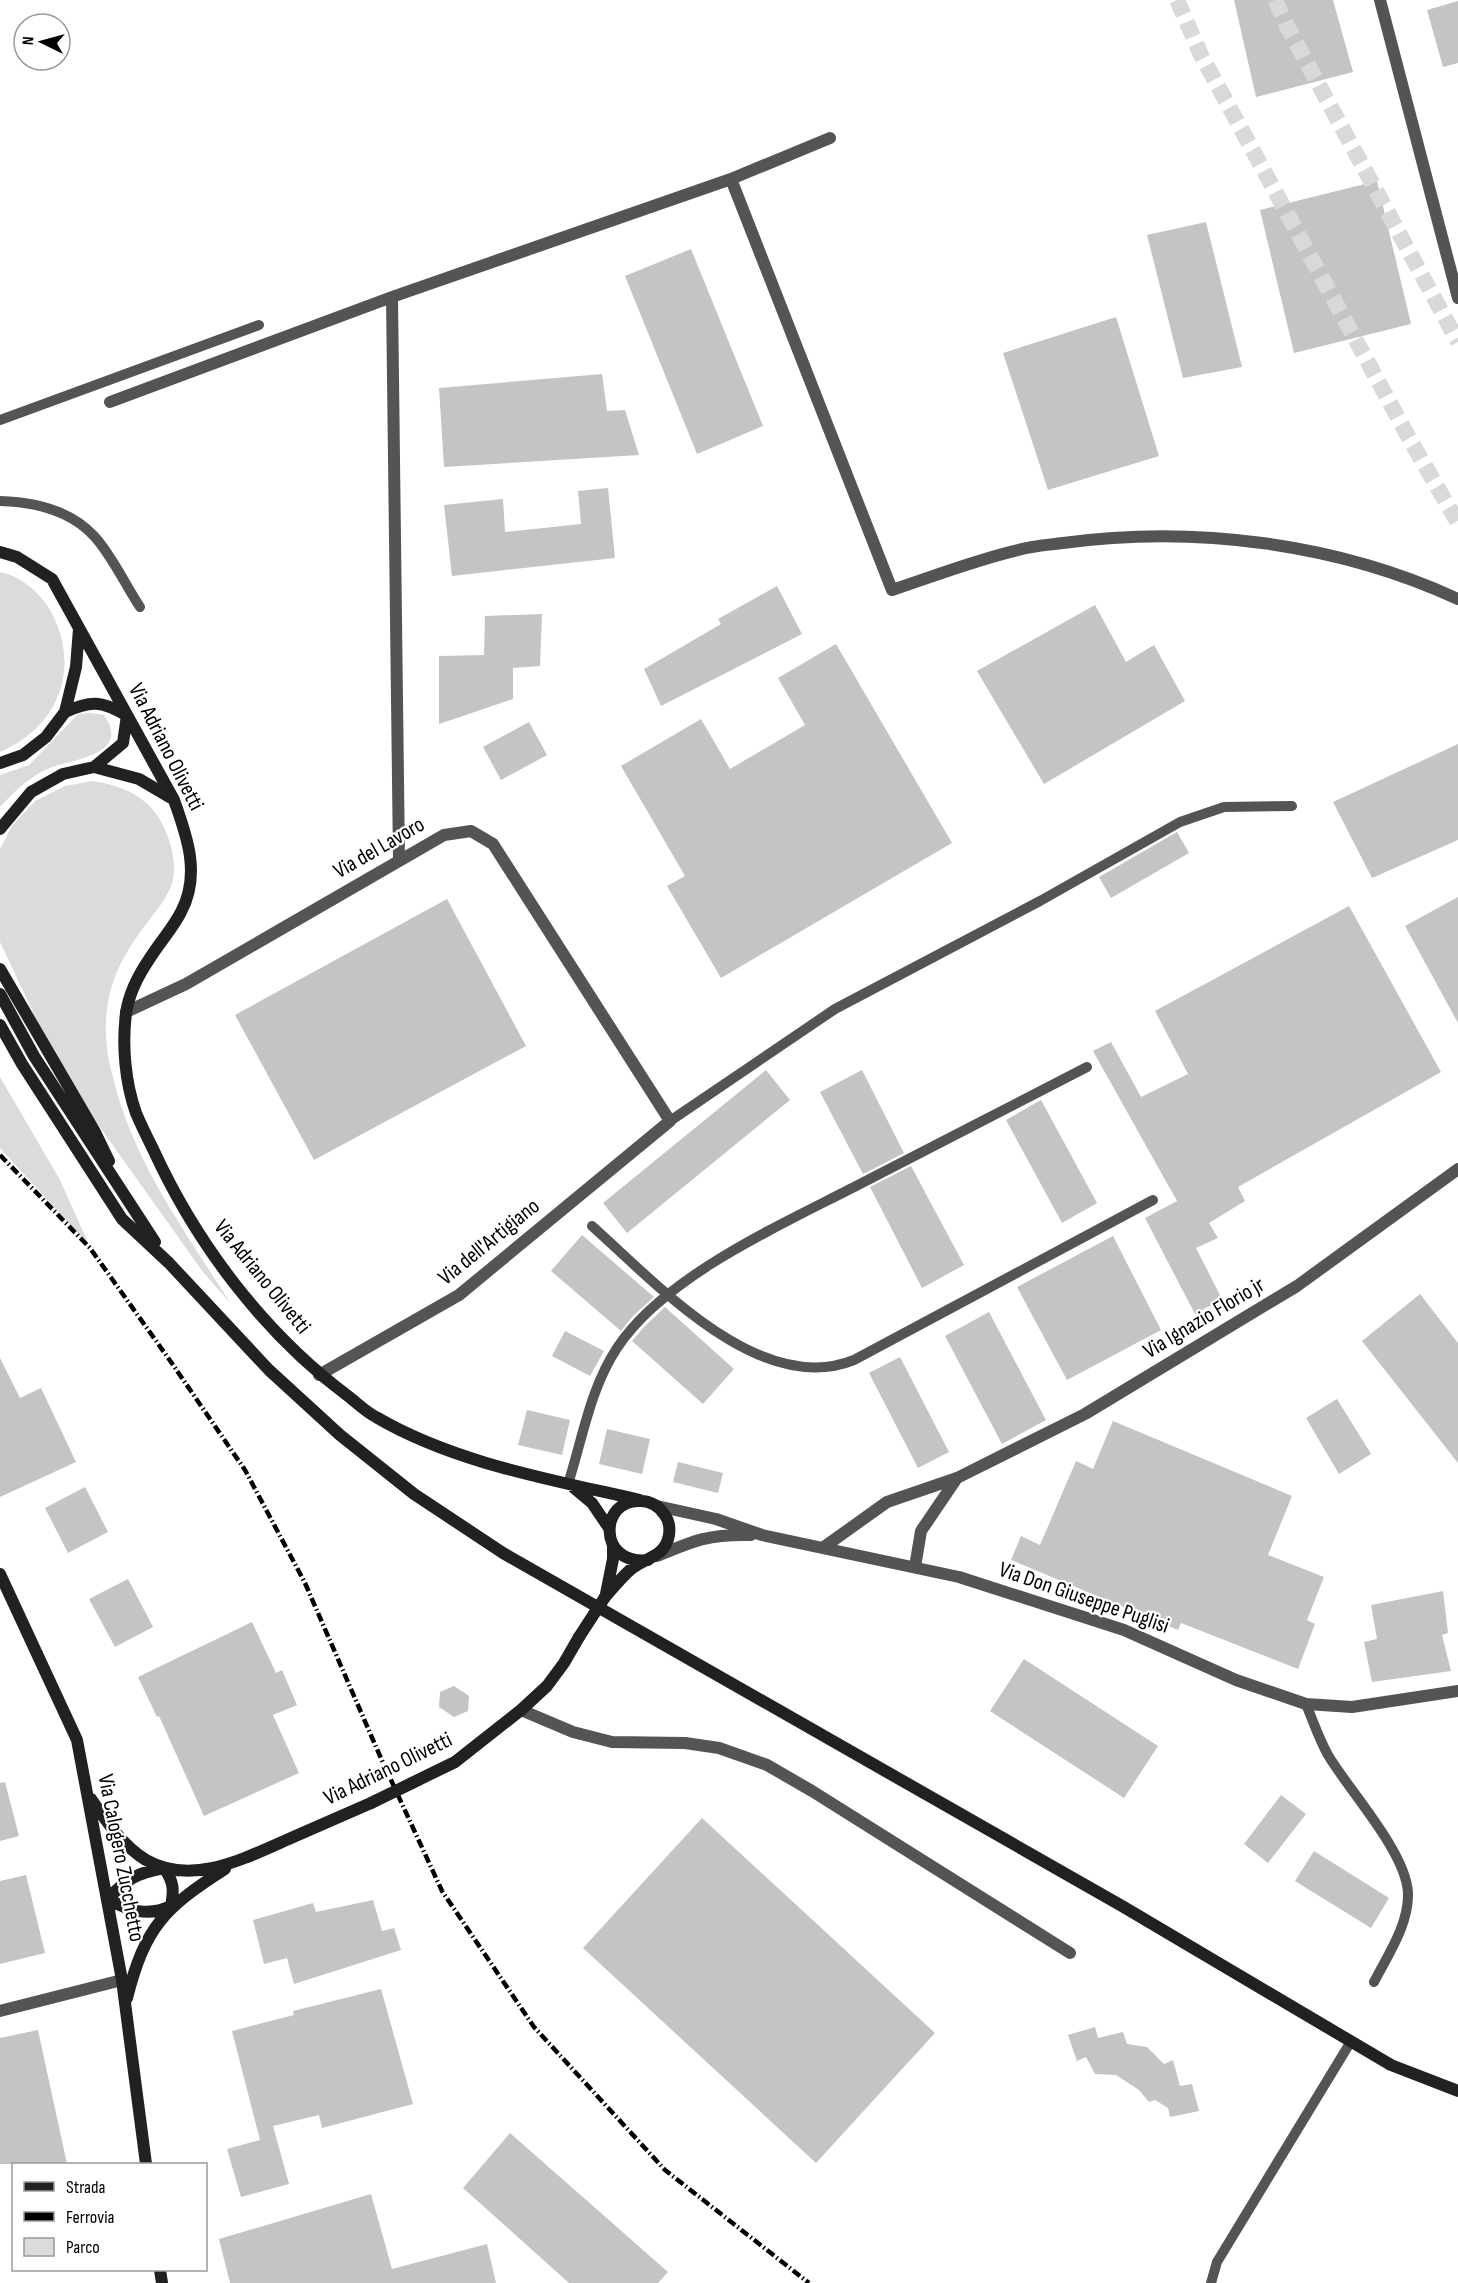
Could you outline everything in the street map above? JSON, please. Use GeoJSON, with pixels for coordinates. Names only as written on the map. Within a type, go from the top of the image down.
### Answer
{"type":"FeatureCollection","features":[{"type":"Feature","properties":{"kind":"main road","name":"Via Adriano Olivetti"},"geometry":{"type":"LineString","coordinates":[[0,552],[17,556],[52,579],[174,800],[190,849],[189,888],[182,911],[138,976],[126,1012],[126,1069],[136,1112],[170,1186],[216,1260],[274,1331],[319,1375],[375,1417],[458,1454],[568,1484],[640,1500]]}},
{"type":"Feature","properties":{"kind":"main road"},"geometry":{"type":"LineString","coordinates":[[0,763],[23,755],[46,737],[65,712],[76,667],[79,628]]}},
{"type":"Feature","properties":{"kind":"main road"},"geometry":{"type":"LineString","coordinates":[[65,712],[81,705],[107,704],[127,715],[123,742],[94,768]]}},
{"type":"Feature","properties":{"kind":"main road"},"geometry":{"type":"LineString","coordinates":[[0,829],[31,792],[63,774],[94,768],[139,779],[174,800]]}},
{"type":"Feature","properties":{"kind":"main road"},"geometry":{"type":"LineString","coordinates":[[0,969],[95,1132],[130,1206]]}},
{"type":"Feature","properties":{"kind":"main road"},"geometry":{"type":"LineString","coordinates":[[0,994],[34,1056],[169,1263]]}},
{"type":"Feature","properties":{"kind":"main road"},"geometry":{"type":"LineString","coordinates":[[0,1025],[22,1064],[122,1219],[169,1263],[269,1370],[340,1435],[414,1494],[503,1554],[1122,1906],[1350,2043],[1391,2066],[1458,2091]]}},
{"type":"Feature","properties":{"kind":"main road","name":"Via Adriano Olivetti"},"geometry":{"type":"LineString","coordinates":[[568,1484],[592,1503],[609,1528]]}},
{"type":"Feature","properties":{"kind":"main road"},"geometry":{"type":"LineString","coordinates":[[640,1500],[657,1506],[664,1513],[670,1531],[664,1549],[652,1558],[638,1562],[619,1554],[613,1545],[609,1528],[616,1511],[623,1505],[640,1500]]}},
{"type":"Feature","properties":{"kind":"main road","name":"Via Adriano Olivetti"},"geometry":{"type":"LineString","coordinates":[[605,1597],[613,1558],[613,1545]]}},
{"type":"Feature","properties":{"kind":"main road","name":"Via Adriano Olivetti"},"geometry":{"type":"LineString","coordinates":[[233,1863],[200,1870],[164,1868],[142,1872],[129,1878],[108,1899],[124,1908],[141,1912],[159,1912],[233,1863],[371,1803],[455,1762],[521,1710],[547,1686],[605,1597],[632,1569],[652,1558]]}},
{"type":"Feature","properties":{"kind":"main road","name":"Via Calogero Zucchetto"},"geometry":{"type":"LineString","coordinates":[[0,1574],[76,1740],[89,1797],[122,1980],[146,2163]]}},
{"type":"Feature","properties":{"kind":"main road","name":"Via Adriano Olivetti"},"geometry":{"type":"LineString","coordinates":[[89,1797],[126,1844],[146,1859],[164,1868]]}},
{"type":"Feature","properties":{"kind":"main road"},"geometry":{"type":"LineString","coordinates":[[164,1868],[172,1879],[175,1889],[171,1906]]}},
{"type":"Feature","properties":{"kind":"main road","name":"Via Adriano Olivetti"},"geometry":{"type":"LineString","coordinates":[[125,2004],[135,1964],[152,1930],[171,1906]]}},
{"type":"Feature","properties":{"kind":"street"},"geometry":{"type":"LineString","coordinates":[[1380,0],[1458,298]]}},
{"type":"Feature","properties":{"kind":"street"},"geometry":{"type":"LineString","coordinates":[[110,402],[392,297],[730,179],[830,138]]}},
{"type":"Feature","properties":{"kind":"street"},"geometry":{"type":"LineString","coordinates":[[730,179],[892,590],[1018,549],[1102,538],[1187,537],[1282,545],[1371,567],[1458,598]]}},
{"type":"Feature","properties":{"kind":"street"},"geometry":{"type":"LineString","coordinates":[[392,297],[399,860]]}},
{"type":"Feature","properties":{"kind":"street","name":"Via del Lavoro"},"geometry":{"type":"LineString","coordinates":[[126,1012],[186,984],[444,835],[471,831],[493,844],[670,1121]]}},
{"type":"Feature","properties":{"kind":"street","name":"Via dell'Artigiano"},"geometry":{"type":"LineString","coordinates":[[319,1375],[459,1295],[670,1121]]}},
{"type":"Feature","properties":{"kind":"street","name":"Via Ignazio Florio jr"},"geometry":{"type":"LineString","coordinates":[[824,1547],[887,1502],[957,1478],[1085,1414],[1297,1286],[1458,1170]]}},
{"type":"Feature","properties":{"kind":"street"},"geometry":{"type":"LineString","coordinates":[[915,1567],[921,1531],[957,1478]]}},
{"type":"Feature","properties":{"kind":"street","name":"Via Don Giuseppe Puglisi"},"geometry":{"type":"LineString","coordinates":[[657,1506],[716,1519],[762,1535],[959,1577],[1124,1630],[1236,1680],[1306,1704],[1352,1707],[1458,1691]]}},
{"type":"Feature","properties":{"kind":"street","name":"Via Don Giuseppe Puglisi"},"geometry":{"type":"LineString","coordinates":[[652,1558],[699,1538],[723,1534],[762,1535]]}},
{"type":"Feature","properties":{"kind":"street"},"geometry":{"type":"LineString","coordinates":[[521,1710],[573,1732],[612,1742],[685,1743],[718,1748],[767,1766],[812,1791],[1070,1953]]}},
{"type":"Feature","properties":{"kind":"street"},"geometry":{"type":"LineString","coordinates":[[0,2011],[122,1980]]}},
{"type":"Feature","properties":{"kind":"lane"},"geometry":{"type":"LineString","coordinates":[[0,420],[259,324]]}},
{"type":"Feature","properties":{"kind":"lane"},"geometry":{"type":"LineString","coordinates":[[0,501],[24,501],[61,512],[94,536],[140,607]]}},
{"type":"Feature","properties":{"kind":"lane"},"geometry":{"type":"LineString","coordinates":[[670,1121],[771,1050],[835,1009],[1040,900],[1180,822],[1224,807],[1292,806]]}},
{"type":"Feature","properties":{"kind":"lane"},"geometry":{"type":"LineString","coordinates":[[568,1484],[590,1402],[603,1372],[618,1346],[669,1294],[731,1251],[1087,1067]]}},
{"type":"Feature","properties":{"kind":"lane"},"geometry":{"type":"LineString","coordinates":[[592,1226],[701,1321],[731,1342],[768,1358],[798,1367],[817,1369],[838,1366],[864,1354],[1153,1200]]}},
{"type":"Feature","properties":{"kind":"lane"},"geometry":{"type":"LineString","coordinates":[[1306,1704],[1328,1754],[1394,1851],[1405,1872],[1408,1894],[1406,1914],[1396,1940],[1374,1982]]}},
{"type":"Feature","properties":{"kind":"lane"},"geometry":{"type":"LineString","coordinates":[[1211,2283],[1217,2262],[1350,2043]]}},
{"type":"Feature","properties":{"kind":"green space"},"geometry":{"type":"Polygon","coordinates":[[[0,572],[22,581],[50,610],[59,631],[64,653],[64,673],[59,693],[50,711],[37,727],[20,741],[0,752],[0,572]]]}},
{"type":"Feature","properties":{"kind":"green space"},"geometry":{"type":"Polygon","coordinates":[[[78,714],[104,715],[111,729],[110,739],[105,747],[95,754],[57,765],[40,773],[0,807],[0,775],[29,765],[78,714]]]}},
{"type":"Feature","properties":{"kind":"green space"},"geometry":{"type":"Polygon","coordinates":[[[93,781],[121,788],[143,800],[160,819],[171,846],[174,876],[171,886],[162,904],[131,945],[112,987],[106,1017],[109,1062],[124,1115],[149,1171],[180,1225],[231,1304],[203,1272],[92,1116],[47,1042],[0,942],[0,849],[12,826],[35,801],[65,786],[93,781]]]}},
{"type":"Feature","properties":{"kind":"green space"},"geometry":{"type":"Polygon","coordinates":[[[0,1077],[60,1180],[89,1245],[0,1148],[0,1077]]]}},
{"type":"Feature","properties":{"kind":"building"},"geometry":{"type":"Polygon","coordinates":[[[1234,0],[1333,0],[1353,72],[1256,97],[1234,0]]]}},
{"type":"Feature","properties":{"kind":"building"},"geometry":{"type":"Polygon","coordinates":[[[1458,1],[1458,63],[1443,67],[1427,10],[1458,1]]]}},
{"type":"Feature","properties":{"kind":"building"},"geometry":{"type":"Polygon","coordinates":[[[1377,181],[1411,324],[1294,353],[1260,210],[1377,181]]]}},
{"type":"Feature","properties":{"kind":"building"},"geometry":{"type":"Polygon","coordinates":[[[1206,222],[1242,367],[1183,378],[1147,235],[1206,222]]]}},
{"type":"Feature","properties":{"kind":"building"},"geometry":{"type":"Polygon","coordinates":[[[691,249],[763,426],[697,454],[625,276],[691,249]]]}},
{"type":"Feature","properties":{"kind":"building"},"geometry":{"type":"Polygon","coordinates":[[[1116,317],[1159,456],[1048,490],[1003,353],[1116,317]]]}},
{"type":"Feature","properties":{"kind":"building"},"geometry":{"type":"Polygon","coordinates":[[[602,374],[607,411],[625,410],[639,455],[444,467],[439,388],[602,374]]]}},
{"type":"Feature","properties":{"kind":"building"},"geometry":{"type":"Polygon","coordinates":[[[608,488],[615,558],[452,576],[444,505],[503,499],[505,532],[581,524],[578,491],[608,488]]]}},
{"type":"Feature","properties":{"kind":"building"},"geometry":{"type":"Polygon","coordinates":[[[777,586],[802,634],[661,706],[644,669],[721,624],[718,619],[777,586]]]}},
{"type":"Feature","properties":{"kind":"building"},"geometry":{"type":"Polygon","coordinates":[[[1095,605],[1126,662],[1154,645],[1185,701],[1044,784],[977,671],[1095,605]]]}},
{"type":"Feature","properties":{"kind":"building"},"geometry":{"type":"Polygon","coordinates":[[[542,614],[540,666],[513,668],[513,699],[439,724],[439,656],[484,655],[485,616],[542,614]]]}},
{"type":"Feature","properties":{"kind":"building"},"geometry":{"type":"Polygon","coordinates":[[[836,644],[952,843],[721,978],[667,886],[685,876],[621,766],[701,719],[730,769],[805,725],[778,678],[836,644]]]}},
{"type":"Feature","properties":{"kind":"building"},"geometry":{"type":"Polygon","coordinates":[[[529,722],[547,755],[501,780],[483,747],[529,722]]]}},
{"type":"Feature","properties":{"kind":"building"},"geometry":{"type":"Polygon","coordinates":[[[1458,744],[1458,840],[1372,878],[1333,802],[1458,744]]]}},
{"type":"Feature","properties":{"kind":"building"},"geometry":{"type":"Polygon","coordinates":[[[1177,832],[1189,853],[1111,898],[1099,877],[1177,832]]]}},
{"type":"Feature","properties":{"kind":"building"},"geometry":{"type":"Polygon","coordinates":[[[1458,897],[1458,1023],[1405,926],[1458,897]]]}},
{"type":"Feature","properties":{"kind":"building"},"geometry":{"type":"Polygon","coordinates":[[[447,899],[526,1046],[314,1160],[235,1015],[447,899]]]}},
{"type":"Feature","properties":{"kind":"building"},"geometry":{"type":"Polygon","coordinates":[[[1349,906],[1441,1072],[1238,1187],[1245,1201],[1209,1223],[1218,1238],[1196,1248],[1222,1299],[1195,1314],[1145,1218],[1177,1201],[1093,1051],[1111,1042],[1141,1097],[1188,1074],[1155,1011],[1349,906]]]}},
{"type":"Feature","properties":{"kind":"building"},"geometry":{"type":"Polygon","coordinates":[[[766,1070],[790,1100],[627,1233],[603,1203],[766,1070]]]}},
{"type":"Feature","properties":{"kind":"building"},"geometry":{"type":"Polygon","coordinates":[[[862,1070],[904,1153],[863,1174],[820,1092],[862,1070]]]}},
{"type":"Feature","properties":{"kind":"building"},"geometry":{"type":"Polygon","coordinates":[[[1041,1100],[1097,1203],[1062,1223],[1006,1120],[1041,1100]]]}},
{"type":"Feature","properties":{"kind":"building"},"geometry":{"type":"Polygon","coordinates":[[[911,1166],[964,1265],[922,1288],[870,1187],[911,1166]]]}},
{"type":"Feature","properties":{"kind":"building"},"geometry":{"type":"Polygon","coordinates":[[[582,1235],[654,1297],[633,1316],[621,1331],[551,1271],[582,1235]]]}},
{"type":"Feature","properties":{"kind":"building"},"geometry":{"type":"Polygon","coordinates":[[[1113,1236],[1161,1330],[1067,1380],[1017,1287],[1113,1236]]]}},
{"type":"Feature","properties":{"kind":"building"},"geometry":{"type":"Polygon","coordinates":[[[1420,1294],[1458,1343],[1458,1463],[1362,1341],[1420,1294]]]}},
{"type":"Feature","properties":{"kind":"building"},"geometry":{"type":"Polygon","coordinates":[[[665,1307],[734,1369],[703,1404],[632,1341],[665,1307]]]}},
{"type":"Feature","properties":{"kind":"building"},"geometry":{"type":"Polygon","coordinates":[[[989,1312],[1046,1420],[1002,1444],[945,1336],[989,1312]]]}},
{"type":"Feature","properties":{"kind":"building"},"geometry":{"type":"Polygon","coordinates":[[[565,1331],[604,1351],[590,1376],[552,1356],[565,1331]]]}},
{"type":"Feature","properties":{"kind":"building"},"geometry":{"type":"Polygon","coordinates":[[[900,1357],[949,1452],[918,1468],[869,1373],[900,1357]]]}},
{"type":"Feature","properties":{"kind":"building"},"geometry":{"type":"Polygon","coordinates":[[[0,1358],[20,1398],[41,1388],[76,1462],[0,1497],[0,1358]]]}},
{"type":"Feature","properties":{"kind":"building"},"geometry":{"type":"Polygon","coordinates":[[[1337,1399],[1371,1454],[1339,1474],[1306,1418],[1337,1399]]]}},
{"type":"Feature","properties":{"kind":"building"},"geometry":{"type":"Polygon","coordinates":[[[527,1410],[570,1420],[562,1455],[518,1445],[527,1410]]]}},
{"type":"Feature","properties":{"kind":"building"},"geometry":{"type":"Polygon","coordinates":[[[1113,1421],[1292,1496],[1268,1555],[1324,1577],[1307,1620],[1315,1624],[1298,1669],[1181,1623],[1178,1630],[1011,1560],[1021,1536],[1040,1545],[1076,1461],[1093,1469],[1113,1421]]]}},
{"type":"Feature","properties":{"kind":"building"},"geometry":{"type":"Polygon","coordinates":[[[607,1429],[650,1439],[642,1474],[599,1464],[607,1429]]]}},
{"type":"Feature","properties":{"kind":"building"},"geometry":{"type":"Polygon","coordinates":[[[678,1462],[723,1473],[718,1493],[673,1482],[678,1462]]]}},
{"type":"Feature","properties":{"kind":"building"},"geometry":{"type":"Polygon","coordinates":[[[85,1487],[108,1532],[68,1553],[45,1508],[85,1487]]]}},
{"type":"Feature","properties":{"kind":"building"},"geometry":{"type":"Polygon","coordinates":[[[128,1579],[153,1627],[115,1647],[89,1599],[128,1579]]]}},
{"type":"Feature","properties":{"kind":"building"},"geometry":{"type":"Polygon","coordinates":[[[1443,1591],[1448,1633],[1442,1635],[1451,1671],[1372,1682],[1364,1642],[1377,1639],[1371,1605],[1443,1591]]]}},
{"type":"Feature","properties":{"kind":"building"},"geometry":{"type":"Polygon","coordinates":[[[252,1622],[276,1673],[282,1670],[297,1705],[273,1715],[299,1773],[204,1816],[159,1716],[157,1717],[138,1677],[252,1622]]]}},
{"type":"Feature","properties":{"kind":"building"},"geometry":{"type":"Polygon","coordinates":[[[1024,1659],[1158,1746],[1124,1798],[990,1711],[1024,1659]]]}},
{"type":"Feature","properties":{"kind":"building"},"geometry":{"type":"Polygon","coordinates":[[[454,1686],[469,1696],[468,1711],[454,1717],[439,1707],[440,1692],[454,1686]]]}},
{"type":"Feature","properties":{"kind":"building"},"geometry":{"type":"Polygon","coordinates":[[[5,1782],[19,1836],[0,1841],[0,1783],[5,1782]]]}},
{"type":"Feature","properties":{"kind":"building"},"geometry":{"type":"Polygon","coordinates":[[[1281,1795],[1306,1814],[1268,1863],[1244,1844],[1281,1795]]]}},
{"type":"Feature","properties":{"kind":"building"},"geometry":{"type":"Polygon","coordinates":[[[702,1818],[935,2033],[816,2163],[583,1948],[702,1818]]]}},
{"type":"Feature","properties":{"kind":"building"},"geometry":{"type":"Polygon","coordinates":[[[1314,1851],[1389,1898],[1371,1928],[1295,1881],[1314,1851]]]}},
{"type":"Feature","properties":{"kind":"building"},"geometry":{"type":"Polygon","coordinates":[[[26,1875],[45,1953],[0,1964],[0,1881],[26,1875]]]}},
{"type":"Feature","properties":{"kind":"building"},"geometry":{"type":"Polygon","coordinates":[[[373,1900],[382,1931],[394,1928],[401,1950],[294,1984],[287,1958],[264,1964],[253,1920],[313,1903],[316,1912],[373,1900]]]}},
{"type":"Feature","properties":{"kind":"building"},"geometry":{"type":"Polygon","coordinates":[[[381,1989],[413,2104],[322,2128],[319,2115],[273,2126],[289,2184],[241,2197],[227,2149],[260,2140],[232,2031],[294,2015],[293,2011],[381,1989]]]}},
{"type":"Feature","properties":{"kind":"building"},"geometry":{"type":"Polygon","coordinates":[[[1095,2027],[1098,2038],[1123,2032],[1127,2044],[1147,2047],[1164,2064],[1173,2060],[1180,2086],[1192,2084],[1199,2111],[1170,2117],[1168,2108],[1155,2100],[1149,2102],[1139,2090],[1116,2075],[1095,2074],[1086,2057],[1077,2061],[1068,2035],[1095,2027]]]}},
{"type":"Feature","properties":{"kind":"building"},"geometry":{"type":"Polygon","coordinates":[[[38,2030],[67,2163],[0,2164],[0,2038],[38,2030]]]}},
{"type":"Feature","properties":{"kind":"building"},"geometry":{"type":"Polygon","coordinates":[[[510,2133],[668,2272],[658,2283],[569,2283],[463,2188],[510,2133]]]}},
{"type":"Feature","properties":{"kind":"building"},"geometry":{"type":"Polygon","coordinates":[[[371,2194],[392,2269],[487,2244],[496,2283],[230,2283],[219,2239],[371,2194]]]}},
{"type":"Feature","properties":{"kind":"tunnel"},"geometry":{"type":"LineString","coordinates":[[1177,0],[1201,55],[1409,438],[1458,523]]}},
{"type":"Feature","properties":{"kind":"tunnel"},"geometry":{"type":"LineString","coordinates":[[1275,0],[1458,342]]}},
{"type":"Feature","properties":{"kind":"railway"},"geometry":{"type":"LineString","coordinates":[[0,1155],[90,1248],[245,1470],[305,1583],[442,1891],[534,2027],[665,2170],[809,2283]]}}]}
